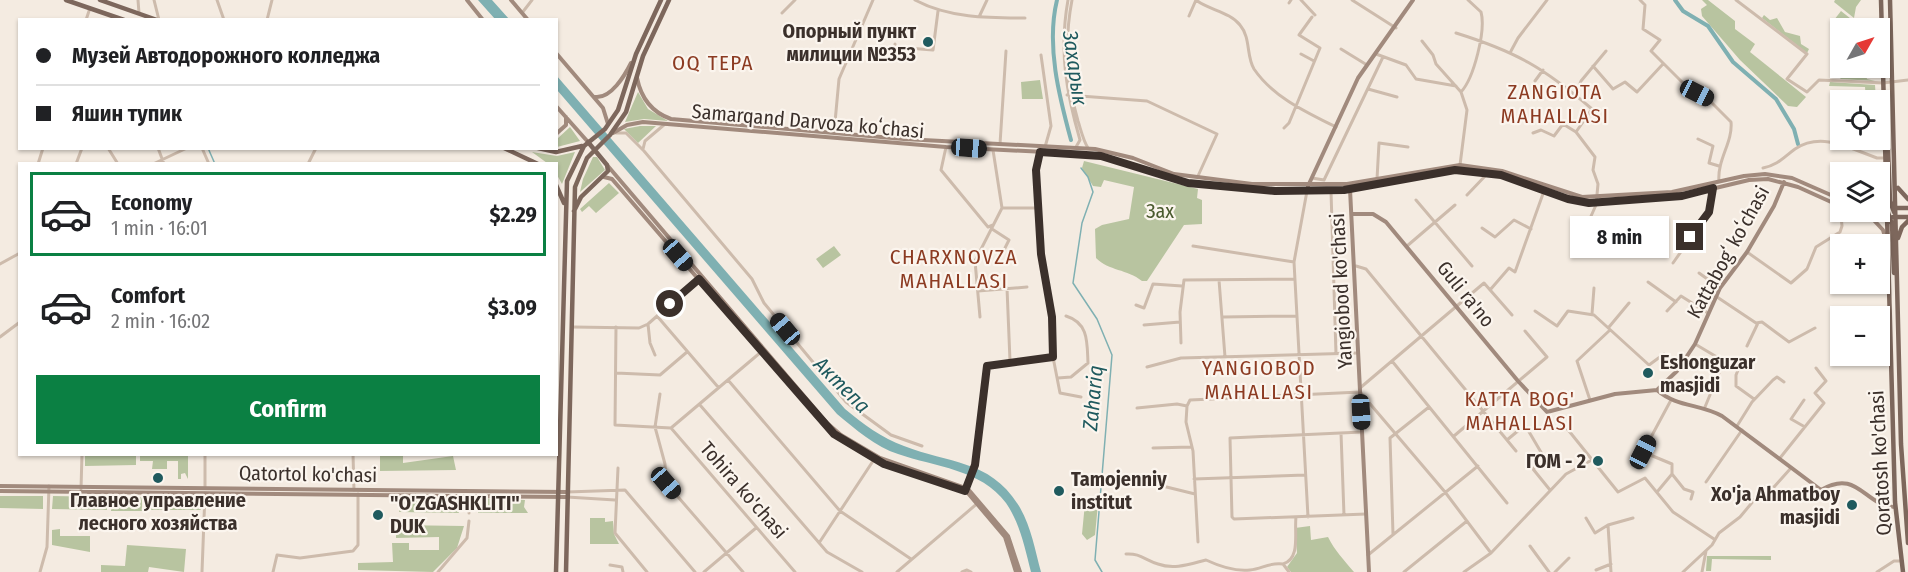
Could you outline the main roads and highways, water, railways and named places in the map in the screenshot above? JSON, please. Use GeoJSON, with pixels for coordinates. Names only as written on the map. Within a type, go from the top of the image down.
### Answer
{"type":"FeatureCollection","features":[{"type":"Feature","properties":{"kind":"main road"},"geometry":{"type":"LineString","coordinates":[[66,0],[118,18]]}},
{"type":"Feature","properties":{"kind":"main road"},"geometry":{"type":"LineString","coordinates":[[100,0],[153,18]]}},
{"type":"Feature","properties":{"kind":"main road"},"geometry":{"type":"LineString","coordinates":[[467,0],[481,18]]}},
{"type":"Feature","properties":{"kind":"main road"},"geometry":{"type":"LineString","coordinates":[[511,0],[526,18]]}},
{"type":"Feature","properties":{"kind":"main road"},"geometry":{"type":"LineString","coordinates":[[600,104],[603,96],[621,80],[661,0]]}},
{"type":"Feature","properties":{"kind":"main road"},"geometry":{"type":"LineString","coordinates":[[566,572],[573,216],[576,182],[582,164],[610,135],[628,108],[649,42],[669,0]]}},
{"type":"Feature","properties":{"kind":"main road"},"geometry":{"type":"LineString","coordinates":[[1307,191],[1310,178],[1352,89],[1374,53],[1396,28],[1413,0]]}},
{"type":"Feature","properties":{"kind":"main road"},"geometry":{"type":"LineString","coordinates":[[1881,0],[1883,90]]}},
{"type":"Feature","properties":{"kind":"main road"},"geometry":{"type":"LineString","coordinates":[[1890,0],[1896,183],[1891,217],[1896,283]]}},
{"type":"Feature","properties":{"kind":"main road"},"geometry":{"type":"LineString","coordinates":[[547,150],[556,152],[586,144],[605,129],[622,101],[636,54]]}},
{"type":"Feature","properties":{"kind":"main road"},"geometry":{"type":"LineString","coordinates":[[558,55],[600,104],[608,117],[605,129]]}},
{"type":"Feature","properties":{"kind":"main road","name":"Samarqand Darvoza koʻchasi"},"geometry":{"type":"LineString","coordinates":[[637,77],[647,104],[656,112],[671,119],[946,147],[1071,153],[1090,149],[1115,153],[1189,178],[1308,186],[1347,184],[1460,165],[1502,171],[1570,195],[1597,200]]}},
{"type":"Feature","properties":{"kind":"main road"},"geometry":{"type":"LineString","coordinates":[[594,97],[603,96]]}},
{"type":"Feature","properties":{"kind":"main road"},"geometry":{"type":"LineString","coordinates":[[558,108],[825,426],[875,458],[966,489],[979,502],[1007,540],[1018,572]]}},
{"type":"Feature","properties":{"kind":"main road"},"geometry":{"type":"LineString","coordinates":[[558,132],[566,125],[565,116]]}},
{"type":"Feature","properties":{"kind":"main road","name":"Samarqand Darvoza koʻchasi"},"geometry":{"type":"LineString","coordinates":[[610,135],[633,123],[1073,148],[1188,183],[1307,191],[1350,189],[1455,170],[1488,173],[1516,180],[1574,201],[1665,195],[1749,180],[1784,182],[1830,201]]}},
{"type":"Feature","properties":{"kind":"main road"},"geometry":{"type":"LineString","coordinates":[[556,572],[565,206],[568,176],[586,144]]}},
{"type":"Feature","properties":{"kind":"main road"},"geometry":{"type":"LineString","coordinates":[[508,150],[534,162]]}},
{"type":"Feature","properties":{"kind":"main road"},"geometry":{"type":"LineString","coordinates":[[1887,150],[1894,208]]}},
{"type":"Feature","properties":{"kind":"main road"},"geometry":{"type":"LineString","coordinates":[[573,216],[583,194],[608,172],[607,165]]}},
{"type":"Feature","properties":{"kind":"main road","name":"Samarqand Darvoza koʻchasi"},"geometry":{"type":"LineString","coordinates":[[1665,195],[1747,175],[1774,174],[1800,181],[1830,195]]}},
{"type":"Feature","properties":{"kind":"main road"},"geometry":{"type":"LineString","coordinates":[[604,177],[612,179],[827,423],[875,458]]}},
{"type":"Feature","properties":{"kind":"main road","name":"Kattabogʻ koʻchasi"},"geometry":{"type":"LineString","coordinates":[[1657,390],[1695,344],[1720,288],[1747,252],[1774,206],[1784,182]]}},
{"type":"Feature","properties":{"kind":"main road"},"geometry":{"type":"LineString","coordinates":[[1896,183],[1900,193],[1908,199]]}},
{"type":"Feature","properties":{"kind":"main road","name":"Yangiobod ko'chasi"},"geometry":{"type":"LineString","coordinates":[[1350,189],[1356,266],[1369,572]]}},
{"type":"Feature","properties":{"kind":"main road"},"geometry":{"type":"LineString","coordinates":[[558,190],[565,206]]}},
{"type":"Feature","properties":{"kind":"main road"},"geometry":{"type":"LineString","coordinates":[[1890,208],[1908,208]]}},
{"type":"Feature","properties":{"kind":"main road","name":"Guli ra'no"},"geometry":{"type":"LineString","coordinates":[[1353,214],[1380,217],[1407,246],[1518,381],[1547,412],[1615,394],[1657,390]]}},
{"type":"Feature","properties":{"kind":"main road"},"geometry":{"type":"LineString","coordinates":[[1891,217],[1908,219]]}},
{"type":"Feature","properties":{"kind":"main road","name":"Qoratosh ko'chasi"},"geometry":{"type":"LineString","coordinates":[[1889,234],[1891,217]]}},
{"type":"Feature","properties":{"kind":"main road","name":"Qoratosh ko'chasi"},"geometry":{"type":"LineString","coordinates":[[1891,217],[1896,246],[1904,506],[1908,543]]}},
{"type":"Feature","properties":{"kind":"main road"},"geometry":{"type":"LineString","coordinates":[[1896,246],[1902,227],[1908,219]]}},
{"type":"Feature","properties":{"kind":"main road"},"geometry":{"type":"LineString","coordinates":[[1876,222],[1884,234]]}},
{"type":"Feature","properties":{"kind":"main road","name":"Qoratosh ko'chasi"},"geometry":{"type":"LineString","coordinates":[[1888,294],[1895,507],[1903,572]]}},
{"type":"Feature","properties":{"kind":"main road"},"geometry":{"type":"LineString","coordinates":[[562,332],[566,336],[571,333]]}},
{"type":"Feature","properties":{"kind":"main road"},"geometry":{"type":"LineString","coordinates":[[1657,390],[1671,400],[1705,407],[1737,426],[1821,490],[1834,484],[1849,483],[1883,506],[1904,506]]}},
{"type":"Feature","properties":{"kind":"main road"},"geometry":{"type":"LineString","coordinates":[[560,421],[569,421]]}},
{"type":"Feature","properties":{"kind":"main road","name":"Qatortol ko'chasi"},"geometry":{"type":"LineString","coordinates":[[0,486],[49,489]]}},
{"type":"Feature","properties":{"kind":"main road","name":"Qatortol ko'chasi"},"geometry":{"type":"LineString","coordinates":[[0,491],[81,489],[567,494]]}},
{"type":"Feature","properties":{"kind":"main road"},"geometry":{"type":"LineString","coordinates":[[1902,561],[1908,560]]}},
{"type":"Feature","properties":{"kind":"main road"},"geometry":{"type":"LineString","coordinates":[[556,565],[566,566]]}},
{"type":"Feature","properties":{"kind":"water"},"geometry":{"type":"Polygon","coordinates":[[[478,0],[492,0],[508,18],[494,18],[478,0]]]}},
{"type":"Feature","properties":{"kind":"water","name":"Актепа"},"geometry":{"type":"Polygon","coordinates":[[[558,77],[845,409],[888,439],[982,471],[1008,491],[1027,522],[1041,572],[1031,572],[1015,519],[1006,503],[996,492],[971,476],[890,451],[866,437],[837,414],[558,91],[558,77]]]}},
{"type":"Feature","properties":{"kind":"waterway","name":"Захарык"},"geometry":{"type":"LineString","coordinates":[[1057,0],[1053,52],[1058,88],[1071,140]]}},
{"type":"Feature","properties":{"kind":"waterway"},"geometry":{"type":"LineString","coordinates":[[1675,0],[1683,11],[1708,26],[1733,62],[1776,99],[1794,129],[1798,144]]}},
{"type":"Feature","properties":{"kind":"waterway"},"geometry":{"type":"LineString","coordinates":[[209,150],[214,162]]}},
{"type":"Feature","properties":{"kind":"waterway","name":"Zahariq"},"geometry":{"type":"LineString","coordinates":[[1081,168],[1088,177],[1093,192],[1082,223],[1073,283],[1097,319],[1112,355],[1095,560],[1102,572]]}},
{"type":"Feature","properties":{"kind":"place","name":"Опорный пункт милиции №353"},"geometry":{"type":"Point","coordinates":[928,42]}},
{"type":"Feature","properties":{"kind":"place","name":"Eshonguzar masjidi"},"geometry":{"type":"Point","coordinates":[1648,373]}},
{"type":"Feature","properties":{"kind":"place","name":"ГОМ - 2"},"geometry":{"type":"Point","coordinates":[1598,461]}},
{"type":"Feature","properties":{"kind":"place","name":"Главное управление лесного хозяйства"},"geometry":{"type":"Point","coordinates":[158,478]}},
{"type":"Feature","properties":{"kind":"place","name":"Tamojenniy institut"},"geometry":{"type":"Point","coordinates":[1059,491]}},
{"type":"Feature","properties":{"kind":"place","name":"Xo'ja Ahmatboy masjidi"},"geometry":{"type":"Point","coordinates":[1852,505]}},
{"type":"Feature","properties":{"kind":"place","name":"\"O'ZGASHKLITI\" DUK"},"geometry":{"type":"Point","coordinates":[378,515]}},
{"type":"Feature","properties":{"kind":"district","name":"OQ TEPA"},"geometry":{"type":"Point","coordinates":[713,63]}},
{"type":"Feature","properties":{"kind":"district","name":"ZANGIOTA MAHALLASI"},"geometry":{"type":"Point","coordinates":[1555,104]}},
{"type":"Feature","properties":{"kind":"district","name":"CHARXNOVZA MAHALLASI"},"geometry":{"type":"Point","coordinates":[954,269]}},
{"type":"Feature","properties":{"kind":"district","name":"YANGIOBOD MAHALLASI"},"geometry":{"type":"Point","coordinates":[1259,380]}},
{"type":"Feature","properties":{"kind":"district","name":"KATTA BOG' MAHALLASI"},"geometry":{"type":"Point","coordinates":[1520,411]}},
{"type":"Feature","properties":{"kind":"park label","name":"Зах"},"geometry":{"type":"Point","coordinates":[1160,211]}}]}
